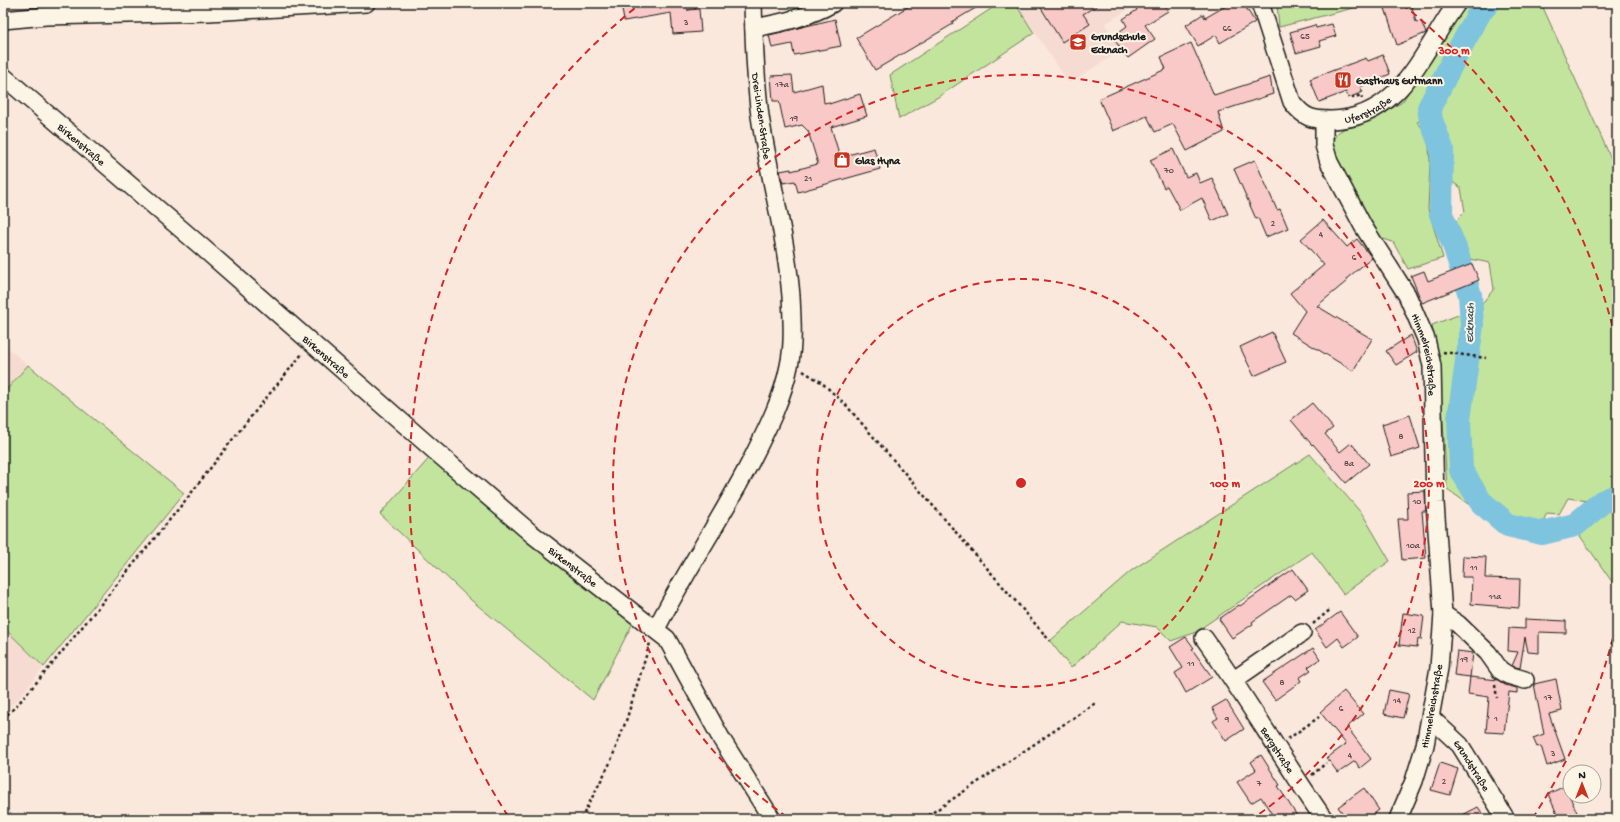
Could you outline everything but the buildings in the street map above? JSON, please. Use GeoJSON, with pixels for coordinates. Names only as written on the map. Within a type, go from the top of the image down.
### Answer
{"type":"FeatureCollection","features":[{"type":"Feature","properties":{"kind":"street"},"geometry":{"type":"LineString","coordinates":[[3,20],[88,10],[366,3]]}},
{"type":"Feature","properties":{"kind":"street","name":"Drei-Linden-Straße"},"geometry":{"type":"LineString","coordinates":[[656,629],[676,591],[740,482],[754,455],[782,392],[790,364],[792,315],[790,282],[782,228],[760,117],[756,73],[753,3]]}},
{"type":"Feature","properties":{"kind":"street"},"geometry":{"type":"LineString","coordinates":[[754,28],[782,23],[822,9],[833,3]]}},
{"type":"Feature","properties":{"kind":"street","name":"Uferstraße"},"geometry":{"type":"LineString","coordinates":[[1260,3],[1292,102],[1300,113],[1312,118],[1324,120],[1339,120],[1354,116],[1377,107],[1396,93],[1410,77],[1443,22],[1457,3]]}},
{"type":"Feature","properties":{"kind":"street","name":"Birkenstraße"},"geometry":{"type":"LineString","coordinates":[[3,76],[118,174],[526,529],[667,639],[722,740],[772,819]]}},
{"type":"Feature","properties":{"kind":"street","name":"Himmelreichstraße"},"geometry":{"type":"LineString","coordinates":[[1324,120],[1324,145],[1329,162],[1363,226],[1389,264],[1407,295],[1426,339],[1432,366],[1434,392],[1433,448],[1443,614],[1439,668],[1425,745],[1414,780],[1398,819]]}},
{"type":"Feature","properties":{"kind":"street"},"geometry":{"type":"LineString","coordinates":[[1443,614],[1458,624],[1488,653],[1500,670],[1508,675],[1525,680]]}},
{"type":"Feature","properties":{"kind":"street"},"geometry":{"type":"LineString","coordinates":[[1234,680],[1302,633]]}},
{"type":"Feature","properties":{"kind":"street","name":"Bergstraße"},"geometry":{"type":"LineString","coordinates":[[1204,638],[1234,680],[1324,819]]}},
{"type":"Feature","properties":{"kind":"street","name":"Grundstraße"},"geometry":{"type":"LineString","coordinates":[[1431,718],[1460,745],[1506,819]]}},
{"type":"Feature","properties":{"kind":"path"},"geometry":{"type":"LineString","coordinates":[[1353,96],[1353,98],[1361,95]]}},
{"type":"Feature","properties":{"kind":"path"},"geometry":{"type":"LineString","coordinates":[[1456,354],[1486,358]]}},
{"type":"Feature","properties":{"kind":"path"},"geometry":{"type":"LineString","coordinates":[[790,364],[821,382],[845,404],[1050,640]]}},
{"type":"Feature","properties":{"kind":"path"},"geometry":{"type":"LineString","coordinates":[[3,719],[18,704],[189,496],[292,366]]}},
{"type":"Feature","properties":{"kind":"path"},"geometry":{"type":"LineString","coordinates":[[1302,633],[1331,609]]}},
{"type":"Feature","properties":{"kind":"path"},"geometry":{"type":"LineString","coordinates":[[581,819],[610,763],[626,721],[649,646],[656,629]]}},
{"type":"Feature","properties":{"kind":"path"},"geometry":{"type":"LineString","coordinates":[[923,819],[1097,702]]}},
{"type":"Feature","properties":{"kind":"path"},"geometry":{"type":"LineString","coordinates":[[1277,747],[1319,716]]}},
{"type":"Feature","properties":{"kind":"shaded area","name":"Grundschule Ecknach"},"geometry":{"type":"Polygon","coordinates":[[[1015,3],[1139,3],[1105,24],[1121,51],[1069,83],[1015,3]]]}},
{"type":"Feature","properties":{"kind":"shaded area"},"geometry":{"type":"Polygon","coordinates":[[[3,344],[28,365],[3,394],[3,344]]]}},
{"type":"Feature","properties":{"kind":"shaded area"},"geometry":{"type":"Polygon","coordinates":[[[3,627],[44,667],[18,699],[3,714],[3,627]]]}},
{"type":"Feature","properties":{"kind":"green space"},"geometry":{"type":"Polygon","coordinates":[[[1000,3],[1015,3],[1034,33],[938,97],[899,119],[890,75],[1000,3]]]}},
{"type":"Feature","properties":{"kind":"green space"},"geometry":{"type":"Polygon","coordinates":[[[1277,3],[1373,3],[1279,27],[1277,3]]]}},
{"type":"Feature","properties":{"kind":"green space"},"geometry":{"type":"Polygon","coordinates":[[[1467,3],[1541,3],[1614,165],[1617,164],[1617,484],[1597,492],[1588,501],[1568,498],[1559,514],[1547,513],[1541,525],[1523,540],[1506,531],[1447,489],[1442,403],[1432,325],[1479,307],[1494,289],[1490,263],[1470,259],[1454,223],[1465,212],[1461,188],[1451,181],[1447,185],[1448,146],[1433,116],[1417,122],[1426,133],[1429,147],[1430,163],[1428,209],[1443,258],[1408,269],[1393,242],[1380,238],[1367,220],[1335,159],[1332,144],[1336,134],[1345,128],[1378,117],[1402,102],[1450,25],[1467,3]]]}},
{"type":"Feature","properties":{"kind":"green space"},"geometry":{"type":"Polygon","coordinates":[[[28,365],[184,493],[44,667],[3,627],[3,394],[28,365]]]}},
{"type":"Feature","properties":{"kind":"green space"},"geometry":{"type":"Polygon","coordinates":[[[1310,454],[1363,515],[1390,561],[1343,594],[1312,552],[1194,633],[1171,641],[1157,627],[1122,621],[1071,668],[1050,641],[1132,570],[1310,454]]]}},
{"type":"Feature","properties":{"kind":"green space"},"geometry":{"type":"Polygon","coordinates":[[[432,455],[634,621],[593,700],[471,600],[380,514],[432,455]]]}},
{"type":"Feature","properties":{"kind":"green space"},"geometry":{"type":"Polygon","coordinates":[[[1617,508],[1617,589],[1578,533],[1606,509],[1617,508]]]}},
{"type":"Feature","properties":{"kind":"waterway","name":"Ecknach"},"geometry":{"type":"LineString","coordinates":[[1488,3],[1480,12],[1429,108],[1431,120],[1442,149],[1441,214],[1455,248],[1470,295],[1472,325],[1459,419],[1461,470],[1481,502],[1508,525],[1542,533],[1575,525],[1602,502],[1617,496]]}},
{"type":"Feature","properties":{"kind":"place","name":"Grundschule Ecknach"},"geometry":{"type":"Point","coordinates":[1078,42]}},
{"type":"Feature","properties":{"kind":"place","name":"Gasthaus Gutmann"},"geometry":{"type":"Point","coordinates":[1343,80]}},
{"type":"Feature","properties":{"kind":"place","name":"Glas Hyna"},"geometry":{"type":"Point","coordinates":[842,160]}}]}
